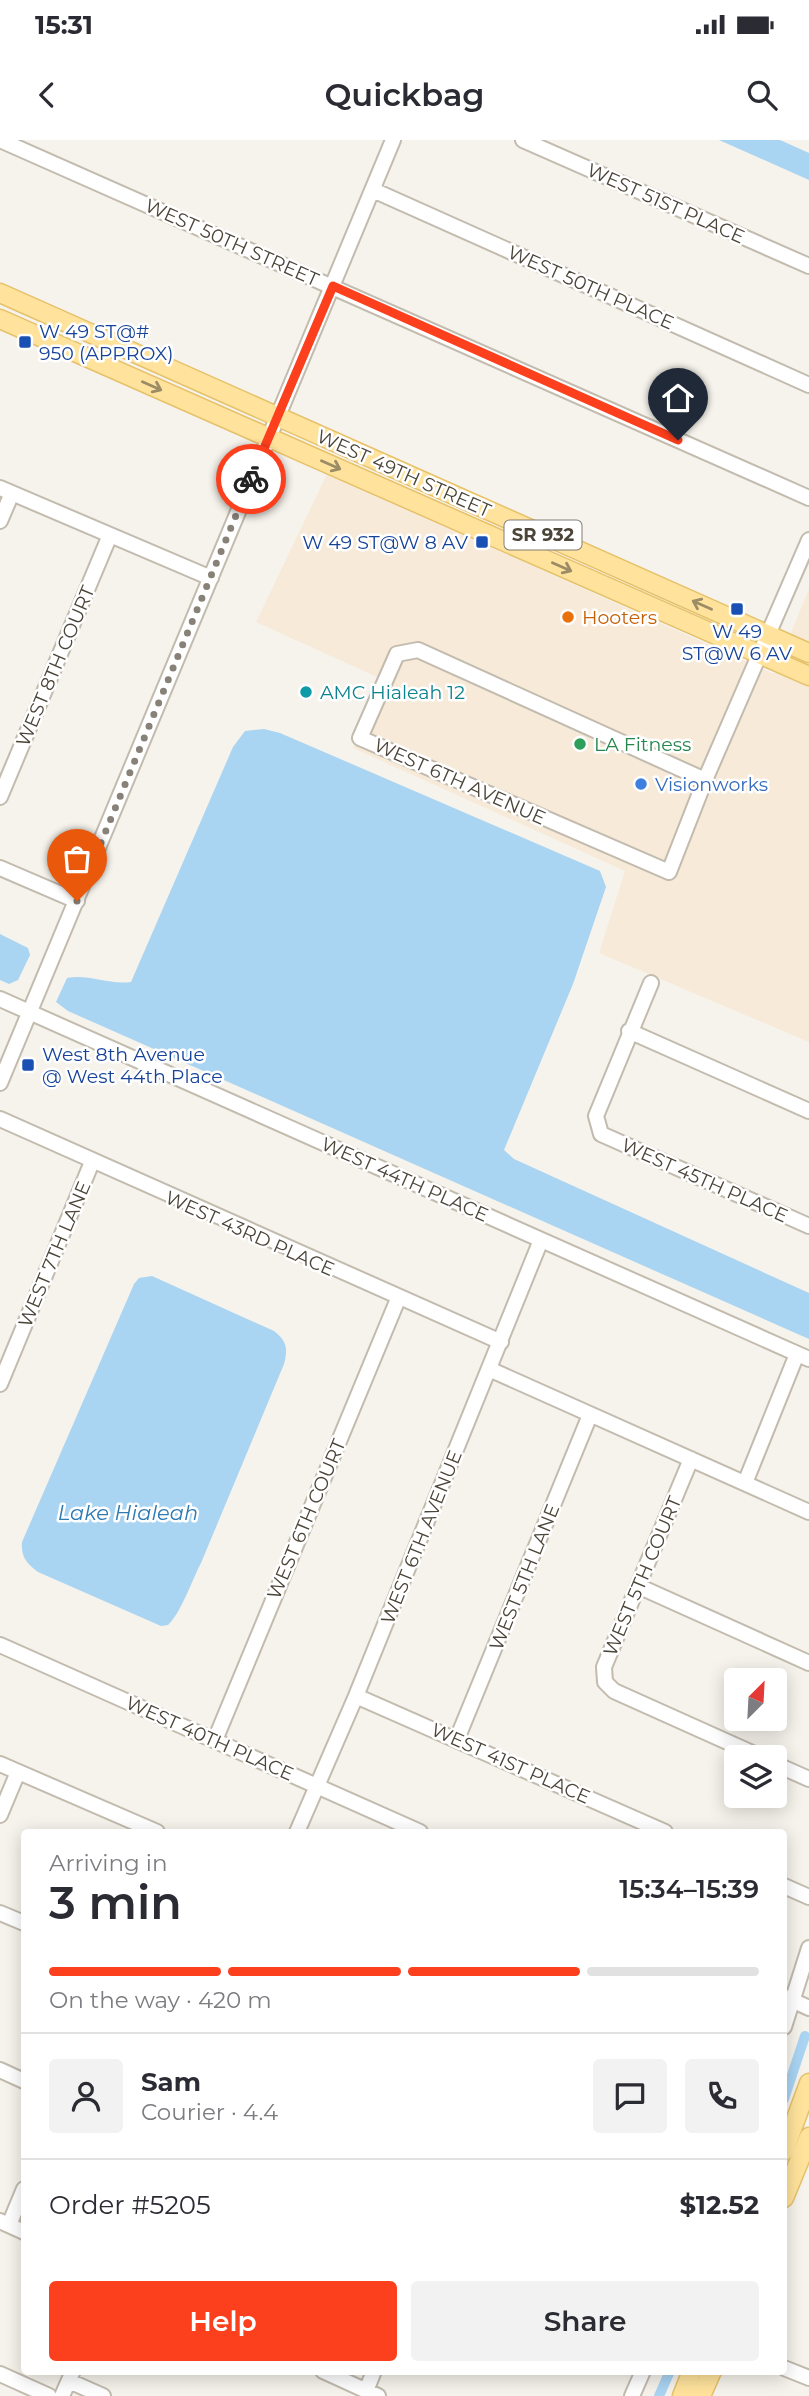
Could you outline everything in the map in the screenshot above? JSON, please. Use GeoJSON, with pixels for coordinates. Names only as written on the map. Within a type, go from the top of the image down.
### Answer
{"type":"FeatureCollection","features":[{"type":"Feature","properties":{"kind":"main road","name":"WEST 49TH STREET"},"geometry":{"type":"LineString","coordinates":[[0,293],[809,653]]}},
{"type":"Feature","properties":{"kind":"main road","name":"WEST 49TH STREET"},"geometry":{"type":"LineString","coordinates":[[0,319],[809,676]]}},
{"type":"Feature","properties":{"kind":"main road"},"geometry":{"type":"LineString","coordinates":[[120,372],[138,362],[174,376],[192,379]]}},
{"type":"Feature","properties":{"kind":"main road"},"geometry":{"type":"LineString","coordinates":[[469,526],[512,536],[534,531]]}},
{"type":"Feature","properties":{"kind":"main road"},"geometry":{"type":"LineString","coordinates":[[525,551],[541,541],[589,555]]}},
{"type":"Feature","properties":{"kind":"main road"},"geometry":{"type":"LineString","coordinates":[[787,2143],[809,2084]]}},
{"type":"Feature","properties":{"kind":"main road"},"geometry":{"type":"LineString","coordinates":[[787,2191],[808,2143]]}},
{"type":"Feature","properties":{"kind":"main road"},"geometry":{"type":"LineString","coordinates":[[682,2396],[690,2375]]}},
{"type":"Feature","properties":{"kind":"main road"},"geometry":{"type":"LineString","coordinates":[[701,2396],[710,2375]]}},
{"type":"Feature","properties":{"kind":"street"},"geometry":{"type":"LineString","coordinates":[[0,1083],[393,140]]}},
{"type":"Feature","properties":{"kind":"street","name":"WEST 51ST PLACE"},"geometry":{"type":"LineString","coordinates":[[523,140],[809,266]]}},
{"type":"Feature","properties":{"kind":"street","name":"WEST 50TH STREET"},"geometry":{"type":"LineString","coordinates":[[0,141],[809,498]]}},
{"type":"Feature","properties":{"kind":"street","name":"WEST 50TH PLACE"},"geometry":{"type":"LineString","coordinates":[[373,190],[809,385]]}},
{"type":"Feature","properties":{"kind":"street"},"geometry":{"type":"LineString","coordinates":[[0,521],[6,490],[211,578]]}},
{"type":"Feature","properties":{"kind":"street","name":"WEST 8TH COURT"},"geometry":{"type":"LineString","coordinates":[[0,797],[110,535]]}},
{"type":"Feature","properties":{"kind":"street","name":"WEST 6TH AVENUE"},"geometry":{"type":"LineString","coordinates":[[705,780],[418,650],[397,654],[360,738],[669,872],[705,780],[809,540]]}},
{"type":"Feature","properties":{"kind":"street"},"geometry":{"type":"LineString","coordinates":[[0,867],[77,901]]}},
{"type":"Feature","properties":{"kind":"street"},"geometry":{"type":"LineString","coordinates":[[651,983],[629,1031],[809,1111]]}},
{"type":"Feature","properties":{"kind":"street","name":"WEST 44TH PLACE"},"geometry":{"type":"LineString","coordinates":[[0,999],[803,1357]]}},
{"type":"Feature","properties":{"kind":"street","name":"WEST 45TH PLACE"},"geometry":{"type":"LineString","coordinates":[[629,1031],[596,1116],[601,1134],[809,1226]]}},
{"type":"Feature","properties":{"kind":"street","name":"WEST 43RD PLACE"},"geometry":{"type":"LineString","coordinates":[[0,1119],[92,1163],[398,1299],[502,1342]]}},
{"type":"Feature","properties":{"kind":"street","name":"WEST 7TH LANE"},"geometry":{"type":"LineString","coordinates":[[0,1384],[92,1163]]}},
{"type":"Feature","properties":{"kind":"street","name":"WEST 6TH AVENUE"},"geometry":{"type":"LineString","coordinates":[[298,1829],[502,1342],[541,1240]]}},
{"type":"Feature","properties":{"kind":"street","name":"WEST 6TH COURT"},"geometry":{"type":"LineString","coordinates":[[215,1740],[398,1299]]}},
{"type":"Feature","properties":{"kind":"street"},"geometry":{"type":"LineString","coordinates":[[745,1483],[803,1357]]}},
{"type":"Feature","properties":{"kind":"street"},"geometry":{"type":"LineString","coordinates":[[489,1370],[809,1512]]}},
{"type":"Feature","properties":{"kind":"street","name":"WEST 5TH LANE"},"geometry":{"type":"LineString","coordinates":[[457,1739],[590,1415]]}},
{"type":"Feature","properties":{"kind":"street","name":"WEST 5TH COURT"},"geometry":{"type":"LineString","coordinates":[[691,1459],[604,1667],[606,1682],[614,1690],[735,1745]]}},
{"type":"Feature","properties":{"kind":"street"},"geometry":{"type":"LineString","coordinates":[[638,1586],[809,1663]]}},
{"type":"Feature","properties":{"kind":"street","name":"WEST 40TH PLACE"},"geometry":{"type":"LineString","coordinates":[[0,1645],[413,1829]]}},
{"type":"Feature","properties":{"kind":"street","name":"WEST 41ST PLACE"},"geometry":{"type":"LineString","coordinates":[[356,1696],[658,1829]]}},
{"type":"Feature","properties":{"kind":"street"},"geometry":{"type":"LineString","coordinates":[[0,1764],[150,1829]]}},
{"type":"Feature","properties":{"kind":"street"},"geometry":{"type":"LineString","coordinates":[[787,1769],[809,1779]]}},
{"type":"Feature","properties":{"kind":"street"},"geometry":{"type":"LineString","coordinates":[[0,1815],[18,1772]]}},
{"type":"Feature","properties":{"kind":"street"},"geometry":{"type":"LineString","coordinates":[[787,1887],[809,1898]]}},
{"type":"Feature","properties":{"kind":"street"},"geometry":{"type":"LineString","coordinates":[[0,1913],[21,1922]]}},
{"type":"Feature","properties":{"kind":"street"},"geometry":{"type":"LineString","coordinates":[[809,1948],[788,1999],[809,2008]]}},
{"type":"Feature","properties":{"kind":"street"},"geometry":{"type":"LineString","coordinates":[[0,2070],[21,2080]]}},
{"type":"Feature","properties":{"kind":"street"},"geometry":{"type":"LineString","coordinates":[[21,2194],[4,2223],[21,2231]]}},
{"type":"Feature","properties":{"kind":"street"},"geometry":{"type":"LineString","coordinates":[[787,2369],[807,2372]]}},
{"type":"Feature","properties":{"kind":"street"},"geometry":{"type":"LineString","coordinates":[[0,2374],[49,2396]]}},
{"type":"Feature","properties":{"kind":"street"},"geometry":{"type":"LineString","coordinates":[[332,2375],[372,2393],[374,2375]]}},
{"type":"Feature","properties":{"kind":"street"},"geometry":{"type":"LineString","coordinates":[[632,2396],[641,2375]]}},
{"type":"Feature","properties":{"kind":"street"},"geometry":{"type":"LineString","coordinates":[[62,2396],[71,2376],[103,2396]]}},
{"type":"Feature","properties":{"kind":"shaded area"},"geometry":{"type":"Polygon","coordinates":[[[327,474],[774,674],[809,589],[809,1042],[599,953],[625,871],[353,748],[377,677],[256,622],[327,474]]]}},
{"type":"Feature","properties":{"kind":"water"},"geometry":{"type":"Polygon","coordinates":[[[719,140],[780,140],[809,153],[809,180],[719,140]]]}},
{"type":"Feature","properties":{"kind":"water"},"geometry":{"type":"Polygon","coordinates":[[[264,729],[280,733],[600,871],[606,887],[573,984],[504,1150],[514,1159],[809,1293],[809,1339],[68,1011],[56,1002],[67,978],[131,982],[233,747],[245,731],[264,729]]]}},
{"type":"Feature","properties":{"kind":"water"},"geometry":{"type":"Polygon","coordinates":[[[0,934],[28,948],[30,955],[18,980],[9,984],[0,980],[0,934]]]}},
{"type":"Feature","properties":{"kind":"water","name":"Lake Hialeah"},"geometry":{"type":"Polygon","coordinates":[[[152,1276],[274,1331],[282,1338],[286,1350],[284,1364],[201,1563],[173,1620],[168,1625],[161,1626],[38,1572],[30,1566],[22,1552],[22,1542],[134,1284],[139,1278],[152,1276]]]}},
{"type":"Feature","properties":{"kind":"waterway"},"geometry":{"type":"LineString","coordinates":[[787,2090],[805,2036]]}},
{"type":"Feature","properties":{"kind":"waterway"},"geometry":{"type":"LineString","coordinates":[[659,2396],[668,2375]]}},
{"type":"Feature","properties":{"kind":"way so far"},"geometry":{"type":"LineString","coordinates":[[77,901],[251,479]]}},
{"type":"Feature","properties":{"kind":"place","name":"W 49 ST@# 950 (APPROX)"},"geometry":{"type":"Point","coordinates":[25,342]}},
{"type":"Feature","properties":{"kind":"place","name":"W 49 ST@W 8 AV"},"geometry":{"type":"Point","coordinates":[482,542]}},
{"type":"Feature","properties":{"kind":"place","name":"W 49 ST@W 6 AV"},"geometry":{"type":"Point","coordinates":[737,609]}},
{"type":"Feature","properties":{"kind":"place","name":"Hooters"},"geometry":{"type":"Point","coordinates":[568,617]}},
{"type":"Feature","properties":{"kind":"place","name":"AMC Hialeah 12"},"geometry":{"type":"Point","coordinates":[306,692]}},
{"type":"Feature","properties":{"kind":"place","name":"LA Fitness"},"geometry":{"type":"Point","coordinates":[580,744]}},
{"type":"Feature","properties":{"kind":"place","name":"Visionworks"},"geometry":{"type":"Point","coordinates":[641,784]}},
{"type":"Feature","properties":{"kind":"place","name":"West 8th Avenue @ West 44th Place"},"geometry":{"type":"Point","coordinates":[28,1065]}},
{"type":"Feature","properties":{"kind":"route"},"geometry":{"type":"LineString","coordinates":[[251,479],[333,286],[678,440]]}}]}
